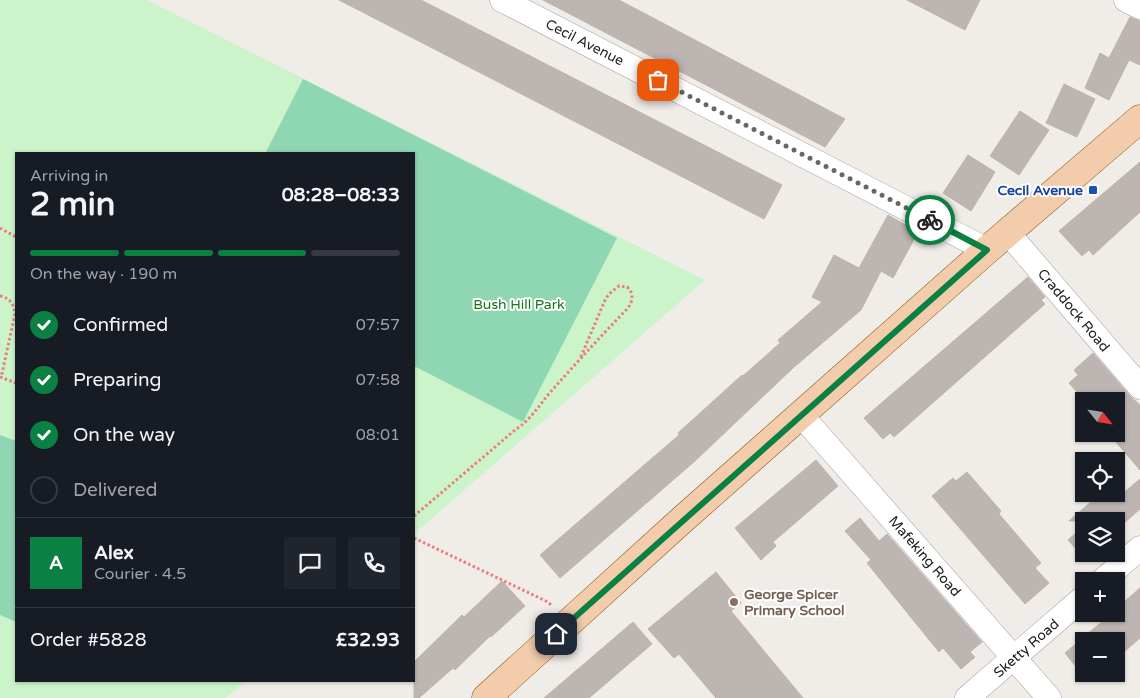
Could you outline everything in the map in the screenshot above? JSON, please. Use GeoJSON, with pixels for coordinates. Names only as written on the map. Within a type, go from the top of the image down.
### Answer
{"type":"FeatureCollection","features":[{"type":"Feature","properties":{"kind":"main road"},"geometry":{"type":"LineString","coordinates":[[486,698],[987,250],[1140,119]]}},
{"type":"Feature","properties":{"kind":"street","name":"Cecil Avenue"},"geometry":{"type":"LineString","coordinates":[[502,0],[987,250]]}},
{"type":"Feature","properties":{"kind":"street"},"geometry":{"type":"LineString","coordinates":[[1126,0],[1140,7]]}},
{"type":"Feature","properties":{"kind":"street","name":"Craddock Road"},"geometry":{"type":"LineString","coordinates":[[1008,233],[1140,387]]}},
{"type":"Feature","properties":{"kind":"street","name":"Mafeking Road"},"geometry":{"type":"LineString","coordinates":[[801,415],[1049,698]]}},
{"type":"Feature","properties":{"kind":"street"},"geometry":{"type":"LineString","coordinates":[[1112,572],[1140,548]]}},
{"type":"Feature","properties":{"kind":"street","name":"Sketty Road"},"geometry":{"type":"LineString","coordinates":[[967,698],[1075,605]]}},
{"type":"Feature","properties":{"kind":"path"},"geometry":{"type":"LineString","coordinates":[[0,228],[15,236]]}},
{"type":"Feature","properties":{"kind":"path"},"geometry":{"type":"LineString","coordinates":[[415,515],[525,423],[631,303],[632,294],[627,287],[619,286],[608,294],[580,359]]}},
{"type":"Feature","properties":{"kind":"path"},"geometry":{"type":"LineString","coordinates":[[0,296],[9,300],[15,310]]}},
{"type":"Feature","properties":{"kind":"path"},"geometry":{"type":"LineString","coordinates":[[15,318],[1,377],[15,383]]}},
{"type":"Feature","properties":{"kind":"path"},"geometry":{"type":"LineString","coordinates":[[415,538],[548,602],[555,610]]}},
{"type":"Feature","properties":{"kind":"green space","name":"Bush Hill Park"},"geometry":{"type":"Polygon","coordinates":[[[0,0],[147,0],[705,280],[415,533],[415,152],[15,152],[15,682],[244,682],[226,698],[0,698],[0,0]]]}},
{"type":"Feature","properties":{"kind":"green space"},"geometry":{"type":"Polygon","coordinates":[[[303,79],[617,238],[523,422],[415,367],[415,152],[266,152],[303,79]]]}},
{"type":"Feature","properties":{"kind":"green space"},"geometry":{"type":"Polygon","coordinates":[[[0,435],[15,441],[15,622],[0,615],[0,435]]]}},
{"type":"Feature","properties":{"kind":"building"},"geometry":{"type":"Polygon","coordinates":[[[339,0],[421,0],[782,185],[764,219],[339,0]]]}},
{"type":"Feature","properties":{"kind":"building"},"geometry":{"type":"Polygon","coordinates":[[[543,0],[619,0],[845,119],[825,147],[543,0]]]}},
{"type":"Feature","properties":{"kind":"building"},"geometry":{"type":"Polygon","coordinates":[[[907,0],[980,0],[965,30],[907,0]]]}},
{"type":"Feature","properties":{"kind":"building"},"geometry":{"type":"Polygon","coordinates":[[[1130,17],[1140,21],[1140,65],[1129,60],[1109,100],[1085,88],[1100,53],[1109,58],[1130,17]]]}},
{"type":"Feature","properties":{"kind":"building"},"geometry":{"type":"Polygon","coordinates":[[[1064,84],[1095,99],[1077,137],[1046,123],[1064,84]]]}},
{"type":"Feature","properties":{"kind":"building"},"geometry":{"type":"Polygon","coordinates":[[[1020,111],[1049,130],[1019,175],[990,156],[1020,111]]]}},
{"type":"Feature","properties":{"kind":"building"},"geometry":{"type":"Polygon","coordinates":[[[968,155],[995,172],[971,211],[943,193],[968,155]]]}},
{"type":"Feature","properties":{"kind":"building"},"geometry":{"type":"Polygon","coordinates":[[[1140,162],[1140,212],[1093,255],[1089,250],[1082,256],[1059,231],[1140,162]]]}},
{"type":"Feature","properties":{"kind":"building"},"geometry":{"type":"Polygon","coordinates":[[[888,215],[918,232],[893,278],[881,271],[861,310],[793,368],[695,461],[560,578],[540,555],[679,435],[678,433],[780,343],[778,340],[822,302],[812,297],[834,255],[859,268],[888,215]]]}},
{"type":"Feature","properties":{"kind":"building"},"geometry":{"type":"Polygon","coordinates":[[[1028,277],[1045,297],[1041,300],[1045,304],[894,437],[890,433],[883,439],[864,418],[1028,277]]]}},
{"type":"Feature","properties":{"kind":"building"},"geometry":{"type":"Polygon","coordinates":[[[1093,353],[1140,405],[1140,470],[1116,442],[1125,442],[1125,392],[1077,392],[1069,383],[1078,375],[1074,370],[1093,353]]]}},
{"type":"Feature","properties":{"kind":"building"},"geometry":{"type":"Polygon","coordinates":[[[816,460],[838,486],[773,542],[776,546],[761,560],[735,528],[816,460]]]}},
{"type":"Feature","properties":{"kind":"building"},"geometry":{"type":"Polygon","coordinates":[[[967,472],[1001,511],[999,514],[1041,563],[1035,568],[1049,583],[1025,604],[932,496],[953,478],[956,481],[967,472]]]}},
{"type":"Feature","properties":{"kind":"building"},"geometry":{"type":"Polygon","coordinates":[[[1140,479],[1140,509],[1125,522],[1125,512],[1079,512],[1091,502],[1125,502],[1125,492],[1140,479]]]}},
{"type":"Feature","properties":{"kind":"building"},"geometry":{"type":"Polygon","coordinates":[[[1075,516],[1075,521],[1069,521],[1075,516]]]}},
{"type":"Feature","properties":{"kind":"building"},"geometry":{"type":"Polygon","coordinates":[[[860,518],[879,541],[887,534],[982,642],[970,652],[975,657],[961,669],[943,648],[939,652],[867,563],[871,560],[845,531],[860,518]]]}},
{"type":"Feature","properties":{"kind":"building"},"geometry":{"type":"Polygon","coordinates":[[[1075,534],[1075,548],[1068,540],[1075,534]]]}},
{"type":"Feature","properties":{"kind":"building","name":"George Spicer Primary School"},"geometry":{"type":"Polygon","coordinates":[[[716,572],[741,603],[731,611],[803,698],[716,698],[679,654],[674,658],[648,629],[716,572]]]}},
{"type":"Feature","properties":{"kind":"building"},"geometry":{"type":"Polygon","coordinates":[[[502,581],[525,606],[455,670],[453,668],[419,698],[414,698],[415,661],[462,615],[464,617],[502,581]]]}},
{"type":"Feature","properties":{"kind":"building"},"geometry":{"type":"Polygon","coordinates":[[[1140,588],[1140,638],[1125,651],[1125,632],[1090,632],[1102,622],[1125,622],[1125,601],[1140,588]]]}},
{"type":"Feature","properties":{"kind":"building"},"geometry":{"type":"Polygon","coordinates":[[[633,622],[652,644],[589,698],[544,698],[633,622]]]}},
{"type":"Feature","properties":{"kind":"building"},"geometry":{"type":"Polygon","coordinates":[[[1075,645],[1075,666],[1065,653],[1075,645]]]}},
{"type":"Feature","properties":{"kind":"way so far"},"geometry":{"type":"LineString","coordinates":[[658,80],[930,220]]}},
{"type":"Feature","properties":{"kind":"place","name":"Cecil Avenue"},"geometry":{"type":"Point","coordinates":[1093,190]}},
{"type":"Feature","properties":{"kind":"place","name":"George Spicer Primary School"},"geometry":{"type":"Point","coordinates":[734,602]}},
{"type":"Feature","properties":{"kind":"route"},"geometry":{"type":"LineString","coordinates":[[556,634],[987,250],[930,220]]}}]}
